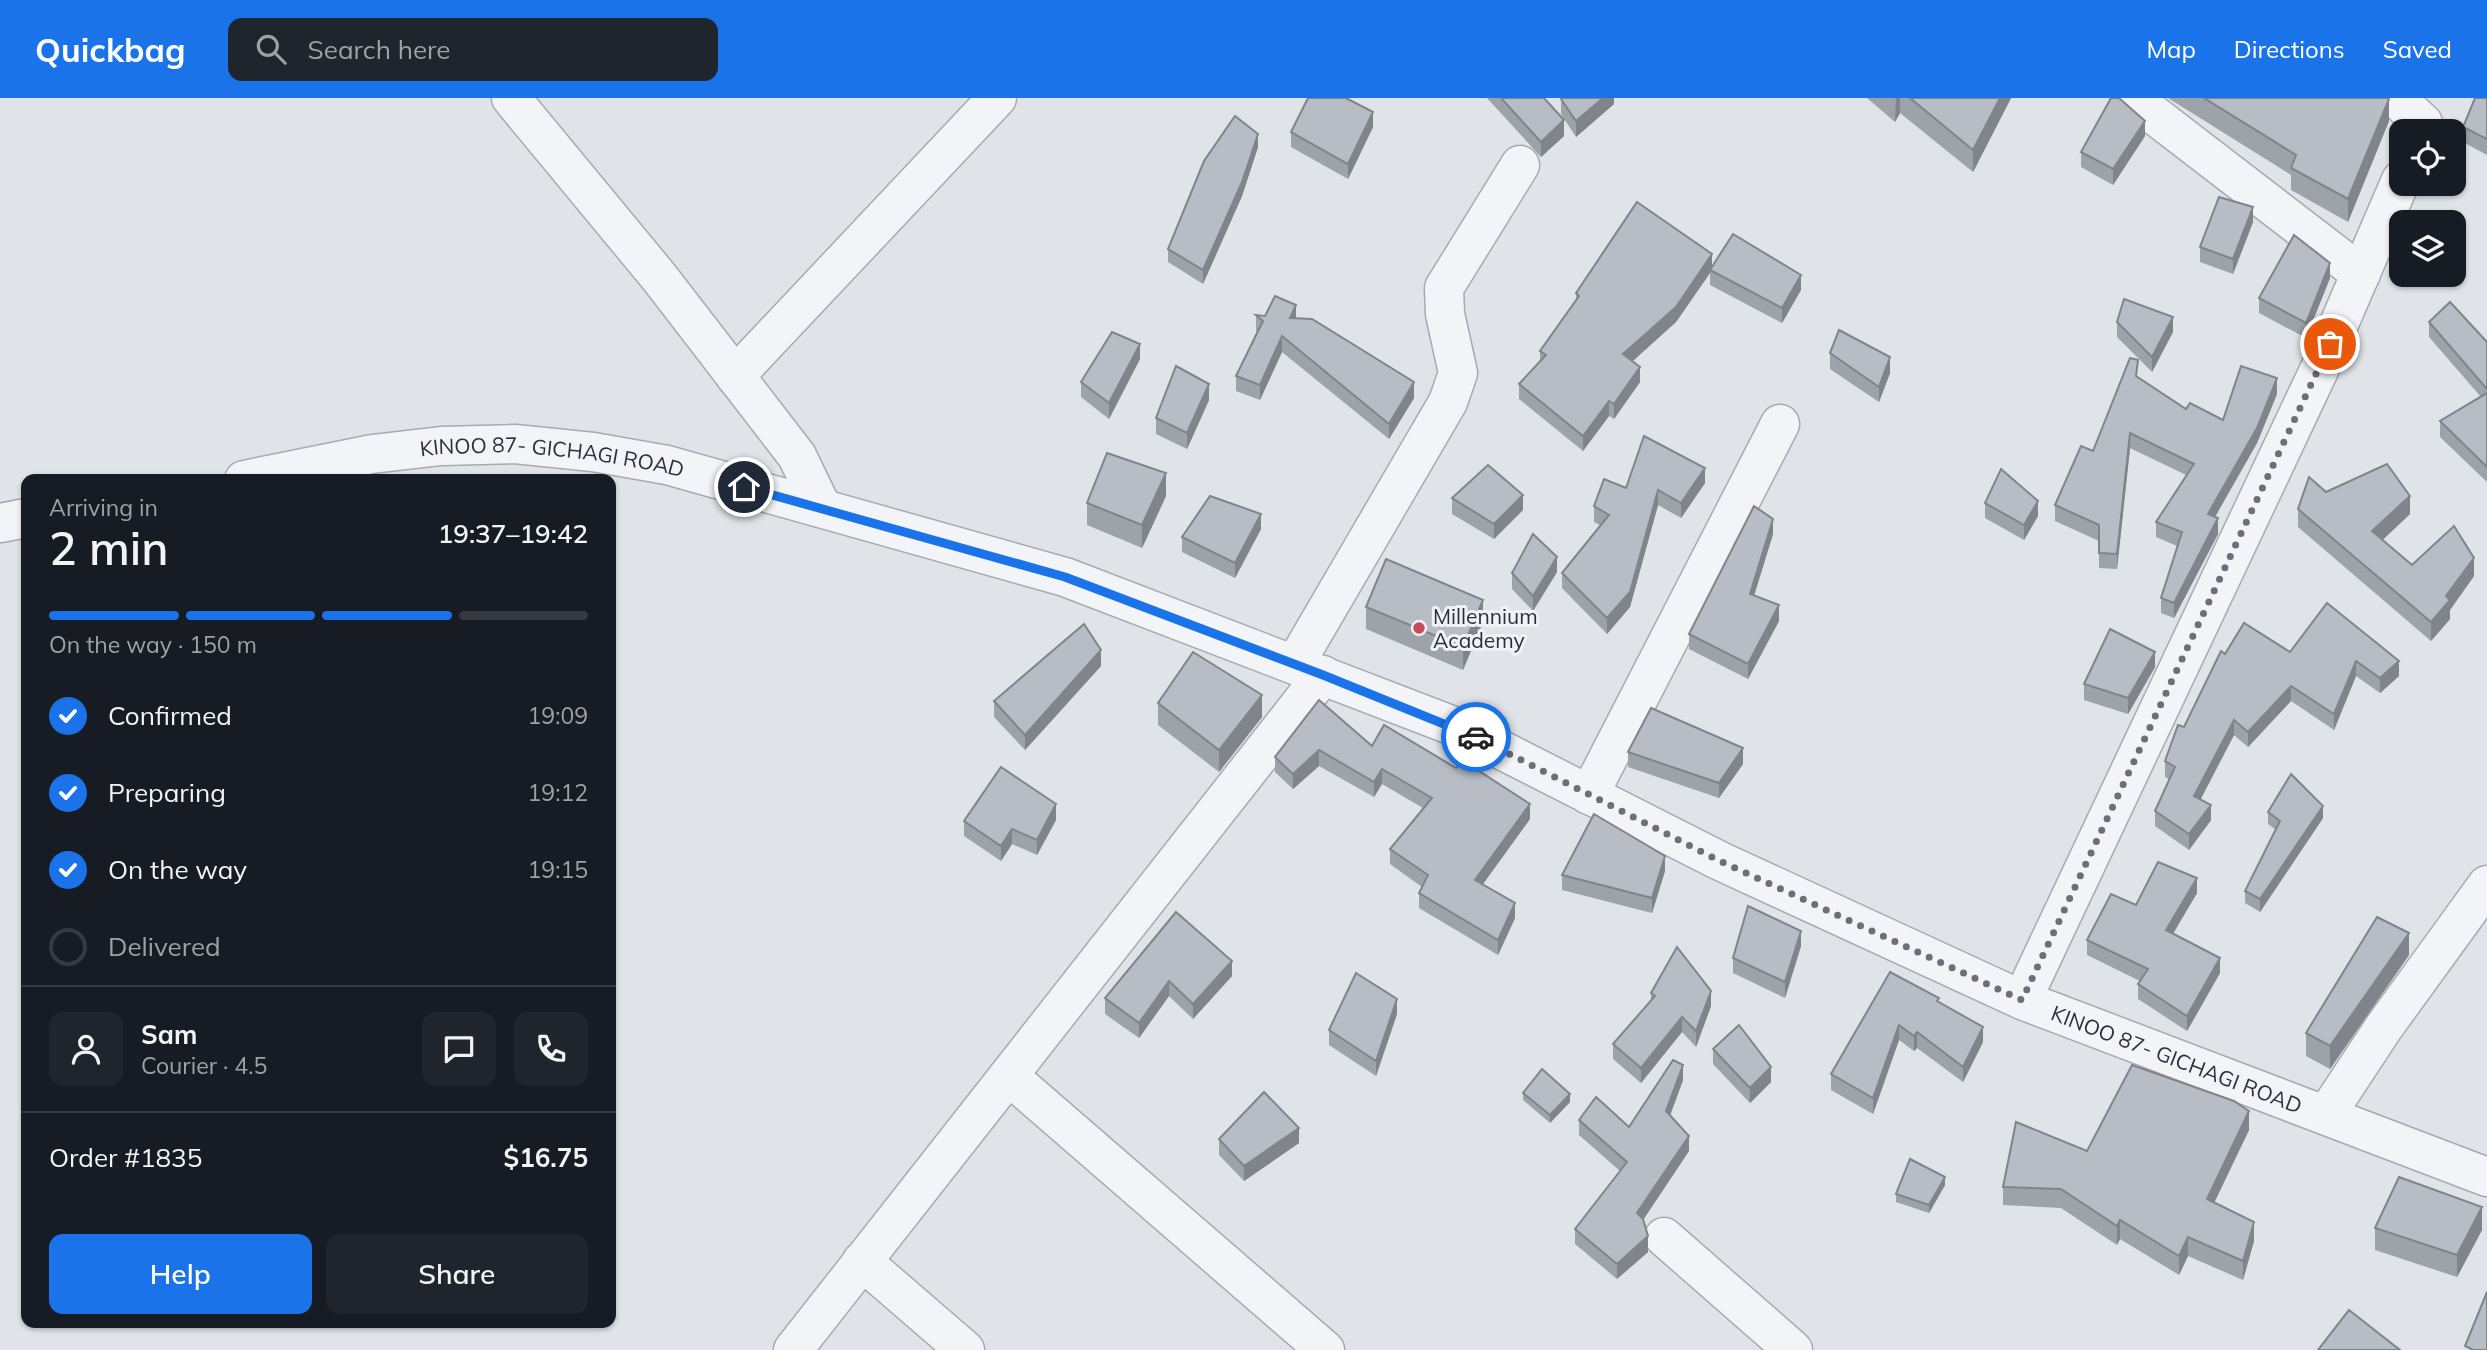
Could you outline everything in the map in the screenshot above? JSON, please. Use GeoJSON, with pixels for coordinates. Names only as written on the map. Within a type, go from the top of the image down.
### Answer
{"type":"FeatureCollection","features":[{"type":"Feature","properties":{"kind":"street"},"geometry":{"type":"LineString","coordinates":[[511,98],[659,277],[797,456],[822,508]]}},
{"type":"Feature","properties":{"kind":"street"},"geometry":{"type":"LineString","coordinates":[[735,376],[997,98]]}},
{"type":"Feature","properties":{"kind":"street"},"geometry":{"type":"LineString","coordinates":[[2132,98],[2361,274]]}},
{"type":"Feature","properties":{"kind":"street"},"geometry":{"type":"LineString","coordinates":[[793,1350],[1010,1077],[1309,670],[1448,402],[1458,373],[1445,314],[1444,288],[1520,165]]}},
{"type":"Feature","properties":{"kind":"street"},"geometry":{"type":"LineString","coordinates":[[2022,1000],[2314,381],[2394,196]]}},
{"type":"Feature","properties":{"kind":"street"},"geometry":{"type":"LineString","coordinates":[[1589,795],[1780,424]]}},
{"type":"Feature","properties":{"kind":"street","name":"KINOO 87- GICHAGI ROAD"},"geometry":{"type":"LineString","coordinates":[[277,474],[414,449],[515,444],[593,452],[667,466],[1065,577],[1456,727],[1720,861],[2022,1000],[2487,1177]]}},
{"type":"Feature","properties":{"kind":"street"},"geometry":{"type":"LineString","coordinates":[[2326,1115],[2384,1027],[2487,886]]}},
{"type":"Feature","properties":{"kind":"street"},"geometry":{"type":"LineString","coordinates":[[1010,1077],[1325,1350]]}},
{"type":"Feature","properties":{"kind":"street"},"geometry":{"type":"LineString","coordinates":[[1664,1237],[1793,1350]]}},
{"type":"Feature","properties":{"kind":"street"},"geometry":{"type":"LineString","coordinates":[[862,1261],[965,1350]]}},
{"type":"Feature","properties":{"kind":"building"},"geometry":{"type":"Polygon","coordinates":[[[1308,98],[1346,98],[1373,112],[1348,164],[1291,132],[1308,98]]]}},
{"type":"Feature","properties":{"kind":"building"},"geometry":{"type":"Polygon","coordinates":[[[1501,98],[1544,98],[1564,120],[1541,142],[1501,98]]]}},
{"type":"Feature","properties":{"kind":"building"},"geometry":{"type":"Polygon","coordinates":[[[1562,98],[1603,98],[1576,121],[1562,98]]]}},
{"type":"Feature","properties":{"kind":"building"},"geometry":{"type":"Polygon","coordinates":[[[1910,98],[2000,98],[1973,150],[1910,98]]]}},
{"type":"Feature","properties":{"kind":"building"},"geometry":{"type":"Polygon","coordinates":[[[2111,98],[2119,98],[2145,121],[2113,169],[2081,152],[2111,98]]]}},
{"type":"Feature","properties":{"kind":"building"},"geometry":{"type":"Polygon","coordinates":[[[2204,98],[2389,99],[2348,199],[2291,168],[2296,155],[2204,98]]]}},
{"type":"Feature","properties":{"kind":"building"},"geometry":{"type":"Polygon","coordinates":[[[2475,98],[2487,98],[2487,139],[2466,128],[2466,120],[2475,98]]]}},
{"type":"Feature","properties":{"kind":"building"},"geometry":{"type":"Polygon","coordinates":[[[1235,116],[1258,134],[1242,182],[1203,270],[1168,249],[1204,161],[1235,116]]]}},
{"type":"Feature","properties":{"kind":"building"},"geometry":{"type":"Polygon","coordinates":[[[2219,197],[2253,207],[2233,259],[2200,247],[2219,197]]]}},
{"type":"Feature","properties":{"kind":"building"},"geometry":{"type":"Polygon","coordinates":[[[1637,202],[1712,254],[1676,307],[1623,354],[1640,367],[1614,404],[1609,401],[1583,436],[1519,384],[1546,355],[1540,351],[1579,296],[1576,293],[1637,202]]]}},
{"type":"Feature","properties":{"kind":"building"},"geometry":{"type":"Polygon","coordinates":[[[1733,234],[1801,275],[1782,308],[1710,270],[1733,234]]]}},
{"type":"Feature","properties":{"kind":"building"},"geometry":{"type":"Polygon","coordinates":[[[2294,235],[2330,263],[2306,323],[2259,298],[2294,235]]]}},
{"type":"Feature","properties":{"kind":"building"},"geometry":{"type":"Polygon","coordinates":[[[1275,296],[1296,305],[1290,318],[1312,319],[1414,382],[1389,424],[1282,336],[1260,385],[1236,376],[1263,321],[1256,315],[1265,316],[1275,296]]]}},
{"type":"Feature","properties":{"kind":"building"},"geometry":{"type":"Polygon","coordinates":[[[2124,299],[2173,317],[2152,357],[2117,322],[2124,299]]]}},
{"type":"Feature","properties":{"kind":"building"},"geometry":{"type":"Polygon","coordinates":[[[2450,302],[2487,342],[2487,389],[2429,322],[2450,302]]]}},
{"type":"Feature","properties":{"kind":"building"},"geometry":{"type":"Polygon","coordinates":[[[1839,330],[1890,357],[1879,387],[1830,353],[1839,330]]]}},
{"type":"Feature","properties":{"kind":"building"},"geometry":{"type":"Polygon","coordinates":[[[1112,332],[1140,344],[1109,403],[1081,382],[1112,332]]]}},
{"type":"Feature","properties":{"kind":"building"},"geometry":{"type":"Polygon","coordinates":[[[2130,358],[2138,360],[2136,376],[2186,409],[2190,403],[2223,420],[2241,366],[2277,378],[2257,428],[2208,514],[2218,518],[2174,603],[2161,598],[2182,532],[2156,522],[2194,464],[2130,433],[2117,554],[2099,553],[2099,525],[2055,505],[2081,446],[2093,451],[2130,358]]]}},
{"type":"Feature","properties":{"kind":"building"},"geometry":{"type":"Polygon","coordinates":[[[1176,366],[1209,384],[1187,433],[1156,418],[1176,366]]]}},
{"type":"Feature","properties":{"kind":"building"},"geometry":{"type":"Polygon","coordinates":[[[2487,393],[2487,467],[2440,421],[2487,393]]]}},
{"type":"Feature","properties":{"kind":"building"},"geometry":{"type":"Polygon","coordinates":[[[1644,436],[1705,468],[1681,503],[1658,490],[1630,592],[1607,618],[1562,573],[1609,515],[1594,506],[1604,479],[1626,488],[1644,436]]]}},
{"type":"Feature","properties":{"kind":"building"},"geometry":{"type":"Polygon","coordinates":[[[1107,453],[1166,473],[1142,525],[1087,503],[1107,453]]]}},
{"type":"Feature","properties":{"kind":"building"},"geometry":{"type":"Polygon","coordinates":[[[2387,464],[2410,496],[2372,531],[2412,565],[2454,526],[2474,558],[2446,596],[2450,600],[2431,622],[2298,509],[2309,477],[2326,492],[2387,464]]]}},
{"type":"Feature","properties":{"kind":"building"},"geometry":{"type":"Polygon","coordinates":[[[1488,465],[1523,495],[1494,524],[1452,498],[1488,465]]]}},
{"type":"Feature","properties":{"kind":"building"},"geometry":{"type":"Polygon","coordinates":[[[2001,469],[2038,501],[2024,525],[1985,503],[2001,469]]]}},
{"type":"Feature","properties":{"kind":"building"},"geometry":{"type":"Polygon","coordinates":[[[1210,496],[1261,514],[1235,563],[1182,537],[1210,496]]]}},
{"type":"Feature","properties":{"kind":"building"},"geometry":{"type":"Polygon","coordinates":[[[1754,506],[1773,519],[1750,594],[1779,605],[1748,664],[1689,634],[1754,506]]]}},
{"type":"Feature","properties":{"kind":"building"},"geometry":{"type":"Polygon","coordinates":[[[1533,534],[1557,557],[1533,596],[1512,573],[1533,534]]]}},
{"type":"Feature","properties":{"kind":"building"},"geometry":{"type":"Polygon","coordinates":[[[1386,559],[1483,600],[1463,647],[1366,607],[1386,559]]]}},
{"type":"Feature","properties":{"kind":"building"},"geometry":{"type":"Polygon","coordinates":[[[2327,603],[2399,661],[2380,678],[2356,661],[2334,714],[2291,686],[2248,732],[2234,720],[2194,796],[2211,805],[2189,834],[2155,811],[2175,767],[2165,761],[2178,725],[2184,727],[2221,651],[2225,654],[2244,623],[2290,652],[2327,603]]]}},
{"type":"Feature","properties":{"kind":"building"},"geometry":{"type":"Polygon","coordinates":[[[1084,624],[1101,650],[1025,735],[994,701],[1084,624]]]}},
{"type":"Feature","properties":{"kind":"building"},"geometry":{"type":"Polygon","coordinates":[[[2110,629],[2155,652],[2128,698],[2084,684],[2110,629]]]}},
{"type":"Feature","properties":{"kind":"building"},"geometry":{"type":"Polygon","coordinates":[[[1193,652],[1262,695],[1219,750],[1158,703],[1193,652]]]}},
{"type":"Feature","properties":{"kind":"building"},"geometry":{"type":"Polygon","coordinates":[[[1319,700],[1372,746],[1384,725],[1456,768],[1462,760],[1530,804],[1475,880],[1515,903],[1498,940],[1419,893],[1428,875],[1390,849],[1432,798],[1382,769],[1374,782],[1319,750],[1293,774],[1275,757],[1319,700]]]}},
{"type":"Feature","properties":{"kind":"building"},"geometry":{"type":"Polygon","coordinates":[[[1651,708],[1743,748],[1719,783],[1628,752],[1651,708]]]}},
{"type":"Feature","properties":{"kind":"building"},"geometry":{"type":"Polygon","coordinates":[[[1001,767],[1056,804],[1037,840],[1012,829],[1001,846],[964,821],[1001,767]]]}},
{"type":"Feature","properties":{"kind":"building"},"geometry":{"type":"Polygon","coordinates":[[[2291,774],[2323,806],[2260,899],[2245,891],[2280,821],[2268,812],[2291,774]]]}},
{"type":"Feature","properties":{"kind":"building"},"geometry":{"type":"Polygon","coordinates":[[[1594,814],[1665,856],[1652,898],[1562,875],[1594,814]]]}},
{"type":"Feature","properties":{"kind":"building"},"geometry":{"type":"Polygon","coordinates":[[[2158,862],[2197,878],[2166,930],[2220,958],[2187,1016],[2138,984],[2148,969],[2087,940],[2111,894],[2136,905],[2158,862]]]}},
{"type":"Feature","properties":{"kind":"building"},"geometry":{"type":"Polygon","coordinates":[[[1748,906],[1801,931],[1785,982],[1733,958],[1748,906]]]}},
{"type":"Feature","properties":{"kind":"building"},"geometry":{"type":"Polygon","coordinates":[[[1176,912],[1232,961],[1193,1004],[1169,981],[1139,1023],[1105,998],[1176,912]]]}},
{"type":"Feature","properties":{"kind":"building"},"geometry":{"type":"Polygon","coordinates":[[[2377,917],[2409,933],[2330,1046],[2306,1033],[2377,917]]]}},
{"type":"Feature","properties":{"kind":"building"},"geometry":{"type":"Polygon","coordinates":[[[1677,947],[1711,991],[1696,1031],[1682,1017],[1641,1068],[1613,1044],[1655,996],[1651,993],[1677,947]]]}},
{"type":"Feature","properties":{"kind":"building"},"geometry":{"type":"Polygon","coordinates":[[[1890,972],[1939,998],[1937,1001],[1983,1027],[1963,1067],[1917,1032],[1914,1036],[1899,1025],[1873,1098],[1831,1074],[1890,972]]]}},
{"type":"Feature","properties":{"kind":"building"},"geometry":{"type":"Polygon","coordinates":[[[1356,973],[1397,999],[1376,1061],[1329,1030],[1356,973]]]}},
{"type":"Feature","properties":{"kind":"building"},"geometry":{"type":"Polygon","coordinates":[[[1739,1025],[1771,1067],[1750,1088],[1713,1049],[1739,1025]]]}},
{"type":"Feature","properties":{"kind":"building"},"geometry":{"type":"Polygon","coordinates":[[[1673,1060],[1683,1065],[1666,1111],[1689,1136],[1637,1213],[1643,1219],[1648,1236],[1617,1264],[1575,1229],[1627,1162],[1579,1120],[1596,1097],[1629,1127],[1673,1060]]]}},
{"type":"Feature","properties":{"kind":"building"},"geometry":{"type":"Polygon","coordinates":[[[2132,1065],[2234,1101],[2249,1111],[2207,1199],[2254,1222],[2243,1261],[2188,1237],[2179,1256],[2120,1220],[2117,1226],[2061,1189],[2003,1187],[2016,1122],[2087,1151],[2132,1065]]]}},
{"type":"Feature","properties":{"kind":"building"},"geometry":{"type":"Polygon","coordinates":[[[1542,1069],[1570,1094],[1550,1115],[1523,1093],[1542,1069]]]}},
{"type":"Feature","properties":{"kind":"building"},"geometry":{"type":"Polygon","coordinates":[[[1264,1092],[1299,1128],[1244,1166],[1219,1139],[1264,1092]]]}},
{"type":"Feature","properties":{"kind":"building"},"geometry":{"type":"Polygon","coordinates":[[[1910,1159],[1945,1177],[1929,1205],[1896,1194],[1910,1159]]]}},
{"type":"Feature","properties":{"kind":"building"},"geometry":{"type":"Polygon","coordinates":[[[2399,1177],[2482,1207],[2457,1255],[2375,1228],[2399,1177]]]}},
{"type":"Feature","properties":{"kind":"building"},"geometry":{"type":"Polygon","coordinates":[[[2487,1292],[2487,1350],[2473,1350],[2465,1346],[2487,1292]]]}},
{"type":"Feature","properties":{"kind":"building"},"geometry":{"type":"Polygon","coordinates":[[[2349,1310],[2400,1350],[2318,1350],[2349,1310]]]}},
{"type":"Feature","properties":{"kind":"way so far"},"geometry":{"type":"LineString","coordinates":[[1476,737],[1720,861],[2022,1000],[2330,344]]}},
{"type":"Feature","properties":{"kind":"place","name":"Millennium Academy"},"geometry":{"type":"Point","coordinates":[1419,628]}},
{"type":"Feature","properties":{"kind":"route"},"geometry":{"type":"LineString","coordinates":[[744,487],[1065,577],[1323,675],[1476,737]]}}]}
